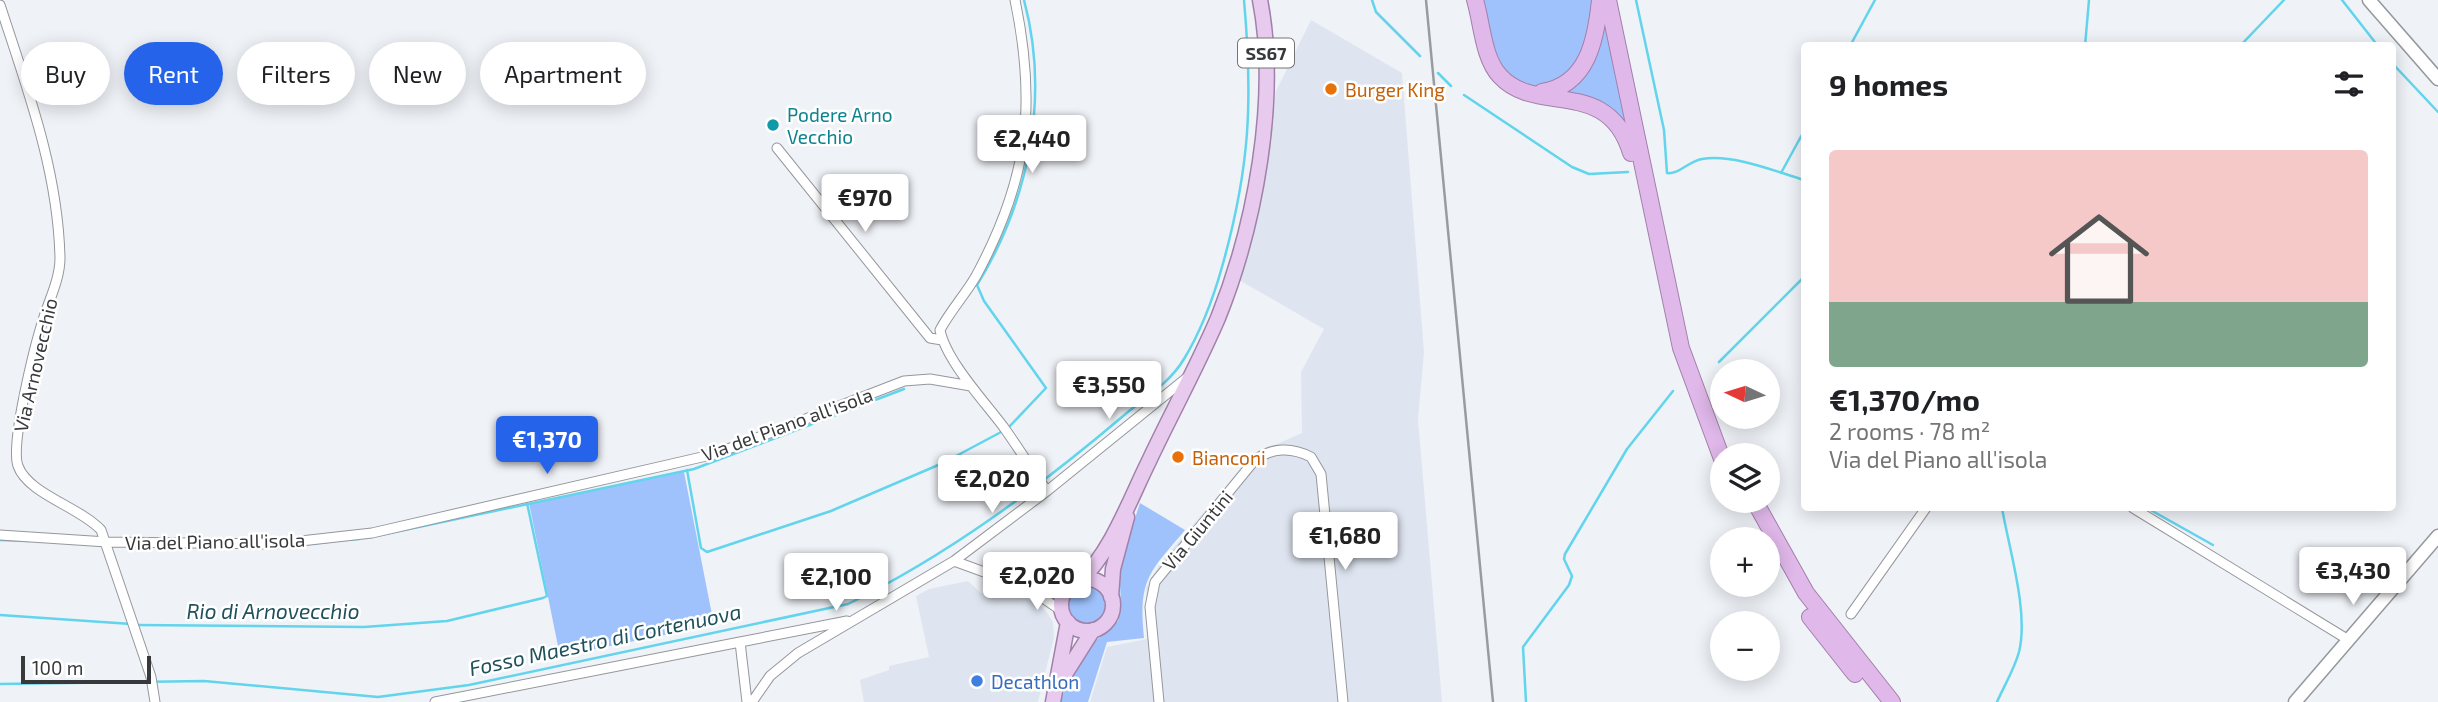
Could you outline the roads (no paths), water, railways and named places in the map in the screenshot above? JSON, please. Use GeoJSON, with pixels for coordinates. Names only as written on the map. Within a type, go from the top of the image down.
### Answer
{"type":"FeatureCollection","features":[{"type":"Feature","properties":{"kind":"highway"},"geometry":{"type":"LineString","coordinates":[[1478,0],[1492,63],[1500,76],[1515,87],[1590,105],[1612,119],[1627,140],[1647,195]]}},
{"type":"Feature","properties":{"kind":"highway"},"geometry":{"type":"LineString","coordinates":[[1536,92],[1561,87],[1578,73],[1594,40],[1600,0]]}},
{"type":"Feature","properties":{"kind":"highway"},"geometry":{"type":"LineString","coordinates":[[1608,0],[1681,348],[1716,443]]}},
{"type":"Feature","properties":{"kind":"highway"},"geometry":{"type":"LineString","coordinates":[[1619,0],[1691,344],[1728,443]]}},
{"type":"Feature","properties":{"kind":"highway"},"geometry":{"type":"LineString","coordinates":[[1761,513],[1806,593],[1892,702]]}},
{"type":"Feature","properties":{"kind":"highway"},"geometry":{"type":"LineString","coordinates":[[1780,569],[1808,614],[1878,702]]}},
{"type":"Feature","properties":{"kind":"main road","name":"SS67"},"geometry":{"type":"LineString","coordinates":[[1190,374],[1218,316],[1240,253],[1255,178],[1265,107],[1265,42],[1260,0]]}},
{"type":"Feature","properties":{"kind":"main road"},"geometry":{"type":"LineString","coordinates":[[1053,702],[1058,686],[1065,617],[1061,601],[1098,560],[1134,492],[1190,374]]}},
{"type":"Feature","properties":{"kind":"main road"},"geometry":{"type":"LineString","coordinates":[[1058,686],[1093,630],[1107,621],[1113,606],[1113,569],[1134,492]]}},
{"type":"Feature","properties":{"kind":"main road"},"geometry":{"type":"LineString","coordinates":[[1074,584],[1101,584],[1111,597]]}},
{"type":"Feature","properties":{"kind":"main road"},"geometry":{"type":"LineString","coordinates":[[1065,617],[1077,629],[1093,630]]}},
{"type":"Feature","properties":{"kind":"street"},"geometry":{"type":"LineString","coordinates":[[1015,0],[1028,84],[1018,170],[999,231],[966,294],[940,330],[942,340],[971,386],[1043,486]]}},
{"type":"Feature","properties":{"kind":"street"},"geometry":{"type":"LineString","coordinates":[[2369,0],[2438,79]]}},
{"type":"Feature","properties":{"kind":"street","name":"Via Arnovecchio"},"geometry":{"type":"LineString","coordinates":[[0,5],[44,142],[60,260],[40,328],[16,454],[19,468],[29,482],[92,520],[107,542],[152,680],[155,702]]}},
{"type":"Feature","properties":{"kind":"street"},"geometry":{"type":"LineString","coordinates":[[777,148],[930,338],[942,340]]}},
{"type":"Feature","properties":{"kind":"street"},"geometry":{"type":"LineString","coordinates":[[750,702],[770,676],[798,653],[954,561],[1043,486],[1190,374]]}},
{"type":"Feature","properties":{"kind":"street","name":"Via del Piano all'isola"},"geometry":{"type":"LineString","coordinates":[[0,535],[107,542],[274,544],[372,533],[715,454],[904,381],[930,379],[971,386]]}},
{"type":"Feature","properties":{"kind":"street","name":"Via Giuntini"},"geometry":{"type":"LineString","coordinates":[[1159,702],[1150,607],[1153,586],[1254,461],[1265,453],[1287,450],[1311,457],[1321,474],[1343,702]]}},
{"type":"Feature","properties":{"kind":"street"},"geometry":{"type":"LineString","coordinates":[[1851,614],[1924,511]]}},
{"type":"Feature","properties":{"kind":"street"},"geometry":{"type":"LineString","coordinates":[[2138,511],[2347,639]]}},
{"type":"Feature","properties":{"kind":"street"},"geometry":{"type":"LineString","coordinates":[[2295,702],[2438,536]]}},
{"type":"Feature","properties":{"kind":"street"},"geometry":{"type":"LineString","coordinates":[[954,561],[1028,588],[1065,617]]}},
{"type":"Feature","properties":{"kind":"street"},"geometry":{"type":"LineString","coordinates":[[1028,588],[1074,584]]}},
{"type":"Feature","properties":{"kind":"street"},"geometry":{"type":"LineString","coordinates":[[435,702],[856,619]]}},
{"type":"Feature","properties":{"kind":"street"},"geometry":{"type":"LineString","coordinates":[[740,642],[750,702]]}},
{"type":"Feature","properties":{"kind":"waterway"},"geometry":{"type":"LineString","coordinates":[[1008,428],[1046,388],[984,301],[977,285],[1010,219],[1030,147],[1035,74],[1032,37],[1024,0]]}},
{"type":"Feature","properties":{"kind":"waterway","name":"Fosso Maestro di Cortenuova"},"geometry":{"type":"LineString","coordinates":[[0,684],[204,681],[378,697],[469,685],[848,604],[885,585],[956,542],[1025,494],[1156,390],[1184,359],[1215,291],[1239,198],[1248,103],[1244,0]]}},
{"type":"Feature","properties":{"kind":"waterway"},"geometry":{"type":"LineString","coordinates":[[1372,0],[1376,12],[1420,56]]}},
{"type":"Feature","properties":{"kind":"waterway"},"geometry":{"type":"LineString","coordinates":[[1636,0],[1664,130],[1667,173],[1675,172],[1697,160],[1714,158],[1754,164],[1801,179]]}},
{"type":"Feature","properties":{"kind":"waterway"},"geometry":{"type":"LineString","coordinates":[[1852,42],[1875,0]]}},
{"type":"Feature","properties":{"kind":"waterway"},"geometry":{"type":"LineString","coordinates":[[2085,42],[2089,0]]}},
{"type":"Feature","properties":{"kind":"waterway"},"geometry":{"type":"LineString","coordinates":[[2244,42],[2284,0]]}},
{"type":"Feature","properties":{"kind":"waterway"},"geometry":{"type":"LineString","coordinates":[[2342,0],[2375,42]]}},
{"type":"Feature","properties":{"kind":"waterway"},"geometry":{"type":"LineString","coordinates":[[2396,67],[2438,112]]}},
{"type":"Feature","properties":{"kind":"waterway"},"geometry":{"type":"LineString","coordinates":[[1438,73],[1451,86]]}},
{"type":"Feature","properties":{"kind":"waterway"},"geometry":{"type":"LineString","coordinates":[[1464,95],[1572,167],[1589,174],[1628,172]]}},
{"type":"Feature","properties":{"kind":"waterway"},"geometry":{"type":"LineString","coordinates":[[1781,173],[1801,136]]}},
{"type":"Feature","properties":{"kind":"waterway"},"geometry":{"type":"LineString","coordinates":[[1722,359],[1801,280]]}},
{"type":"Feature","properties":{"kind":"waterway"},"geometry":{"type":"LineString","coordinates":[[376,536],[694,469],[904,389]]}},
{"type":"Feature","properties":{"kind":"waterway"},"geometry":{"type":"LineString","coordinates":[[1526,702],[1523,647],[1569,585],[1572,576],[1564,559],[1565,554],[1627,449],[1673,391]]}},
{"type":"Feature","properties":{"kind":"waterway"},"geometry":{"type":"LineString","coordinates":[[687,470],[701,548],[707,552],[831,511],[943,463],[1003,431]]}},
{"type":"Feature","properties":{"kind":"waterway","name":"Rio di Arnovecchio"},"geometry":{"type":"LineString","coordinates":[[137,625],[364,627],[447,621],[543,598],[547,596],[527,503]]}},
{"type":"Feature","properties":{"kind":"waterway"},"geometry":{"type":"LineString","coordinates":[[1997,702],[2017,659],[2022,618],[2003,511]]}},
{"type":"Feature","properties":{"kind":"waterway"},"geometry":{"type":"LineString","coordinates":[[2152,511],[2213,545]]}},
{"type":"Feature","properties":{"kind":"waterway"},"geometry":{"type":"LineString","coordinates":[[345,540],[359,539]]}},
{"type":"Feature","properties":{"kind":"waterway"},"geometry":{"type":"LineString","coordinates":[[0,540],[28,541]]}},
{"type":"Feature","properties":{"kind":"waterway"},"geometry":{"type":"LineString","coordinates":[[300,545],[328,542]]}},
{"type":"Feature","properties":{"kind":"waterway","name":"Rio di Arnovecchio"},"geometry":{"type":"LineString","coordinates":[[0,615],[131,624]]}},
{"type":"Feature","properties":{"kind":"railway"},"geometry":{"type":"LineString","coordinates":[[1426,0],[1493,702]]}},
{"type":"Feature","properties":{"kind":"place","name":"Burger King"},"geometry":{"type":"Point","coordinates":[1331,89]}},
{"type":"Feature","properties":{"kind":"place","name":"Podere Arno Vecchio"},"geometry":{"type":"Point","coordinates":[773,125]}},
{"type":"Feature","properties":{"kind":"place","name":"Bianconi"},"geometry":{"type":"Point","coordinates":[1178,457]}},
{"type":"Feature","properties":{"kind":"place","name":"Decathlon"},"geometry":{"type":"Point","coordinates":[977,681]}}]}
